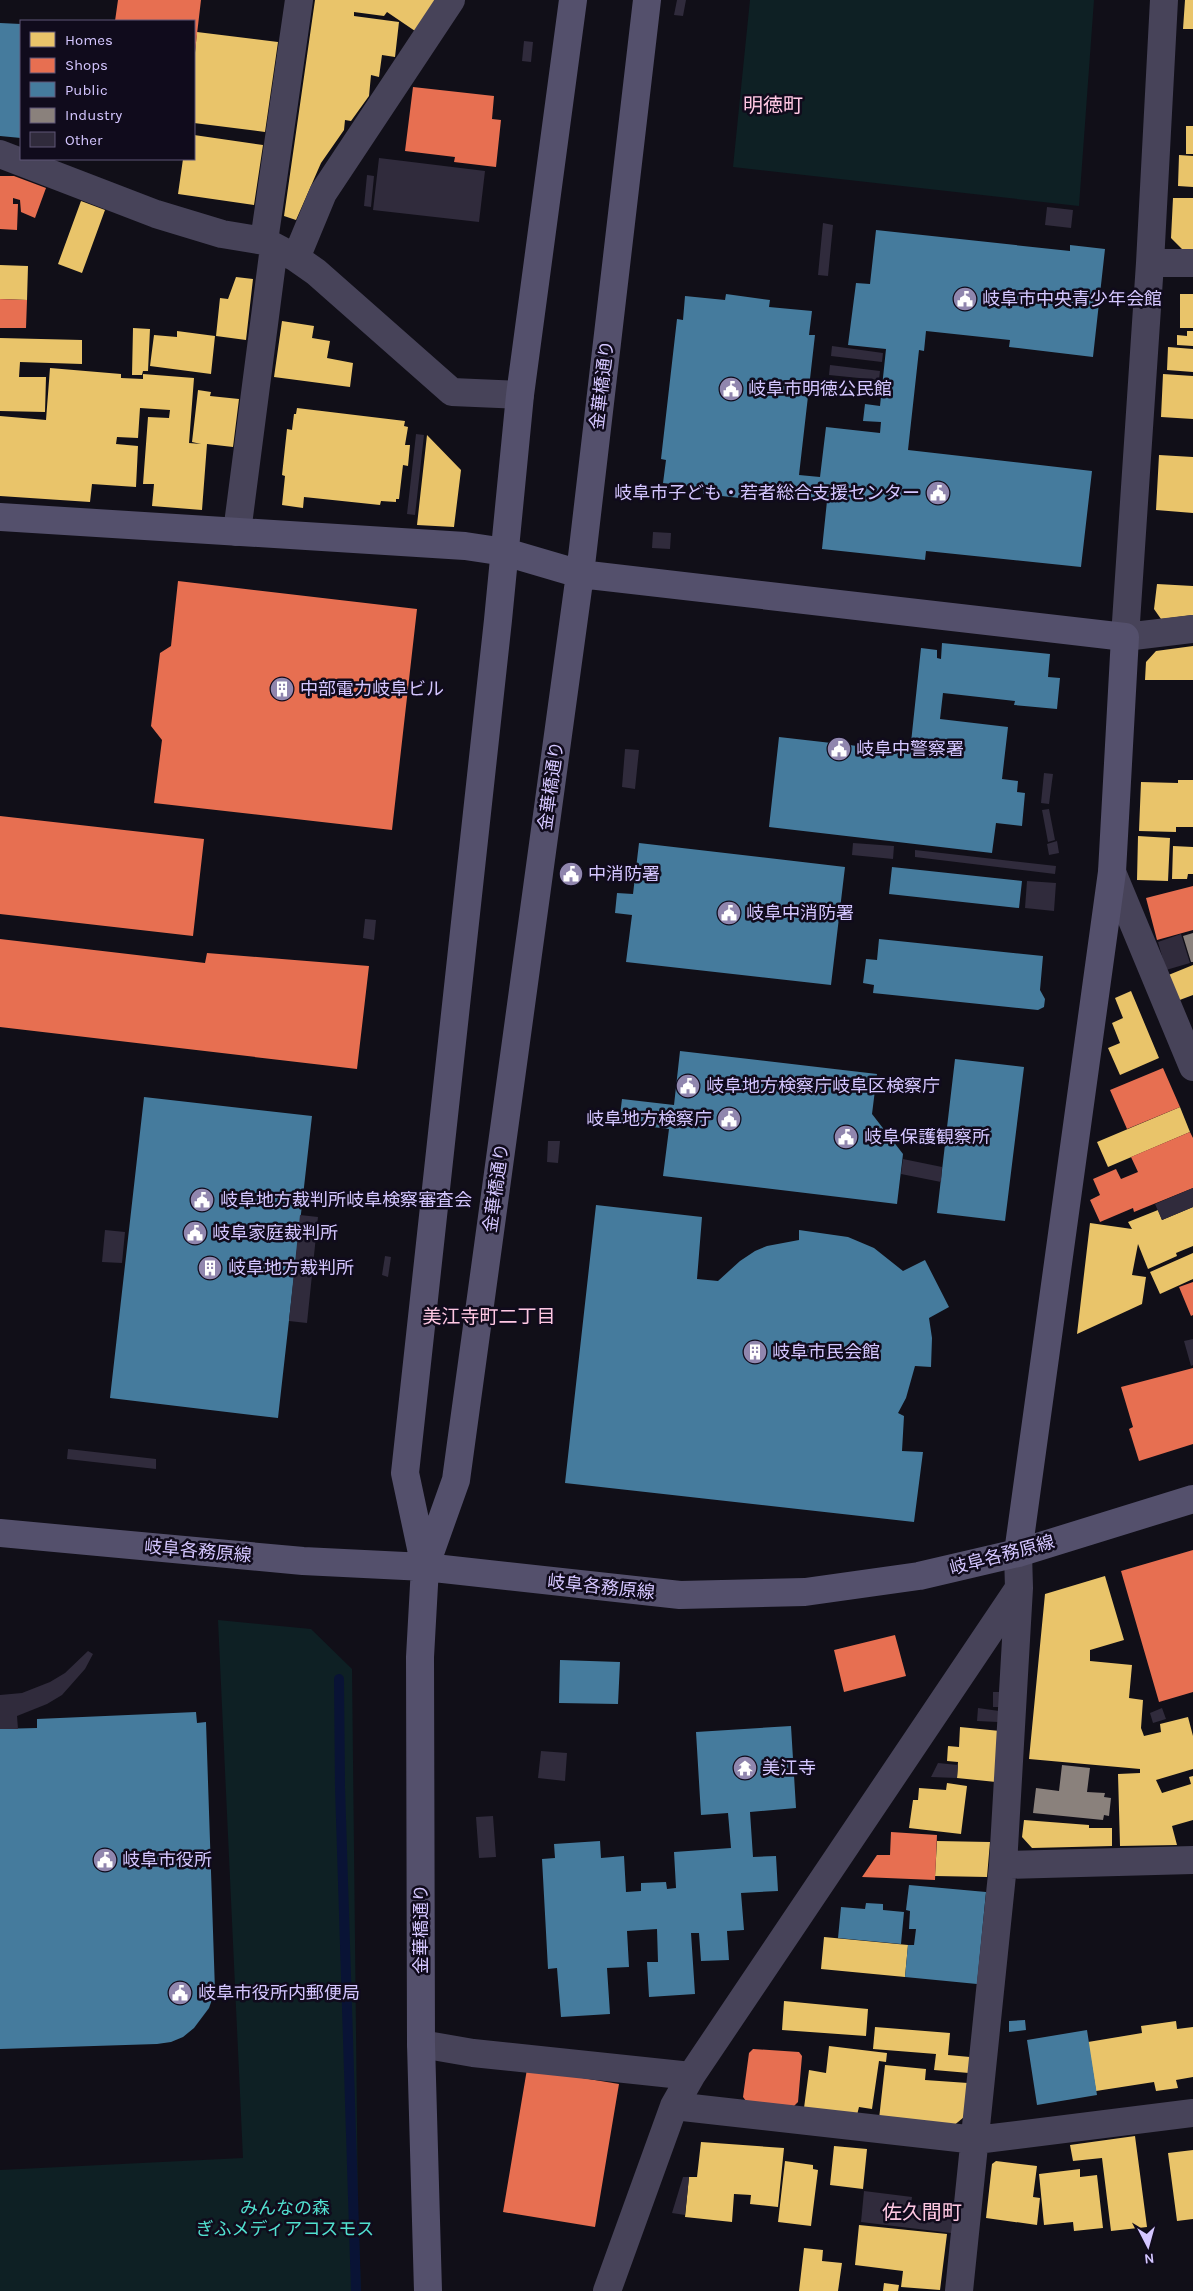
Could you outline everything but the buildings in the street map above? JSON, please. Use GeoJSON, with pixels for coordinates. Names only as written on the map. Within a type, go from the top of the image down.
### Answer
{"type":"FeatureCollection","features":[{"type":"Feature","properties":{"kind":"main road","name":"金華橋通り"},"geometry":{"type":"LineString","coordinates":[[428,2291],[421,2044],[420,1657],[425,1567],[405,1473],[505,552],[520,395],[573,0]]}},
{"type":"Feature","properties":{"kind":"main road","name":"金華橋通り"},"geometry":{"type":"LineString","coordinates":[[425,1567],[456,1480],[580,574],[647,0]]}},
{"type":"Feature","properties":{"kind":"main road"},"geometry":{"type":"LineString","coordinates":[[0,517],[465,546],[505,552],[580,574],[1125,637],[1112,872],[1018,1553]]}},
{"type":"Feature","properties":{"kind":"main road","name":"岐阜各務原線"},"geometry":{"type":"LineString","coordinates":[[0,1533],[303,1561],[425,1567],[680,1595],[786,1593],[919,1576],[1018,1553],[1193,1499]]}},
{"type":"Feature","properties":{"kind":"street"},"geometry":{"type":"LineString","coordinates":[[237,532],[278,249],[300,0]]}},
{"type":"Feature","properties":{"kind":"street"},"geometry":{"type":"LineString","coordinates":[[278,249],[323,193],[451,0]]}},
{"type":"Feature","properties":{"kind":"street"},"geometry":{"type":"LineString","coordinates":[[1164,0],[1150,263],[1125,637],[1193,629]]}},
{"type":"Feature","properties":{"kind":"street"},"geometry":{"type":"LineString","coordinates":[[0,154],[156,214],[278,249],[316,272],[452,392],[520,395]]}},
{"type":"Feature","properties":{"kind":"street"},"geometry":{"type":"LineString","coordinates":[[1150,263],[1193,263]]}},
{"type":"Feature","properties":{"kind":"street"},"geometry":{"type":"LineString","coordinates":[[1112,872],[1193,1067]]}},
{"type":"Feature","properties":{"kind":"street"},"geometry":{"type":"LineString","coordinates":[[959,2291],[1003,1865],[1019,1588],[1018,1553]]}},
{"type":"Feature","properties":{"kind":"street"},"geometry":{"type":"LineString","coordinates":[[607,2291],[674,2106],[691,2076],[1019,1588]]}},
{"type":"Feature","properties":{"kind":"street"},"geometry":{"type":"LineString","coordinates":[[1003,1865],[1193,1860]]}},
{"type":"Feature","properties":{"kind":"street"},"geometry":{"type":"LineString","coordinates":[[421,2044],[473,2053],[691,2076]]}},
{"type":"Feature","properties":{"kind":"street"},"geometry":{"type":"LineString","coordinates":[[674,2106],[976,2140],[1193,2113]]}},
{"type":"Feature","properties":{"kind":"green space"},"geometry":{"type":"Polygon","coordinates":[[[750,0],[1094,0],[1079,206],[733,167],[750,0]]]}},
{"type":"Feature","properties":{"kind":"green space","name":"みんなの森 ぎふメディアコスモス"},"geometry":{"type":"Polygon","coordinates":[[[218,1620],[311,1629],[352,1669],[358,2212],[361,2291],[0,2291],[0,2170],[243,2158],[218,1620]]]}},
{"type":"Feature","properties":{"kind":"waterway"},"geometry":{"type":"LineString","coordinates":[[339,1679],[340,1787],[356,2291]]}},
{"type":"Feature","properties":{"kind":"place","name":"岐阜市中央青少年会館"},"geometry":{"type":"Point","coordinates":[965,299]}},
{"type":"Feature","properties":{"kind":"place","name":"岐阜市明徳公民館"},"geometry":{"type":"Point","coordinates":[731,389]}},
{"type":"Feature","properties":{"kind":"place","name":"岐阜市子ども・若者総合支援センター"},"geometry":{"type":"Point","coordinates":[938,493]}},
{"type":"Feature","properties":{"kind":"place","name":"中部電力岐阜ビル"},"geometry":{"type":"Point","coordinates":[282,689]}},
{"type":"Feature","properties":{"kind":"place","name":"岐阜中警察署"},"geometry":{"type":"Point","coordinates":[839,749]}},
{"type":"Feature","properties":{"kind":"place","name":"中消防署"},"geometry":{"type":"Point","coordinates":[571,874]}},
{"type":"Feature","properties":{"kind":"place","name":"岐阜中消防署"},"geometry":{"type":"Point","coordinates":[729,913]}},
{"type":"Feature","properties":{"kind":"place","name":"岐阜地方検察庁岐阜区検察庁"},"geometry":{"type":"Point","coordinates":[688,1086]}},
{"type":"Feature","properties":{"kind":"place","name":"岐阜地方検察庁"},"geometry":{"type":"Point","coordinates":[729,1119]}},
{"type":"Feature","properties":{"kind":"place","name":"岐阜保護観察所"},"geometry":{"type":"Point","coordinates":[846,1137]}},
{"type":"Feature","properties":{"kind":"place","name":"岐阜地方裁判所岐阜検察審査会"},"geometry":{"type":"Point","coordinates":[202,1200]}},
{"type":"Feature","properties":{"kind":"place","name":"岐阜家庭裁判所"},"geometry":{"type":"Point","coordinates":[195,1233]}},
{"type":"Feature","properties":{"kind":"place","name":"岐阜地方裁判所"},"geometry":{"type":"Point","coordinates":[210,1268]}},
{"type":"Feature","properties":{"kind":"place","name":"岐阜市民会館"},"geometry":{"type":"Point","coordinates":[755,1352]}},
{"type":"Feature","properties":{"kind":"place","name":"美江寺"},"geometry":{"type":"Point","coordinates":[745,1768]}},
{"type":"Feature","properties":{"kind":"place","name":"岐阜市役所"},"geometry":{"type":"Point","coordinates":[105,1860]}},
{"type":"Feature","properties":{"kind":"place","name":"岐阜市役所内郵便局"},"geometry":{"type":"Point","coordinates":[180,1993]}},
{"type":"Feature","properties":{"kind":"district","name":"明徳町"},"geometry":{"type":"Point","coordinates":[773,105]}},
{"type":"Feature","properties":{"kind":"district","name":"美江寺町二丁目"},"geometry":{"type":"Point","coordinates":[489,1316]}},
{"type":"Feature","properties":{"kind":"district","name":"佐久間町"},"geometry":{"type":"Point","coordinates":[922,2212]}}]}
